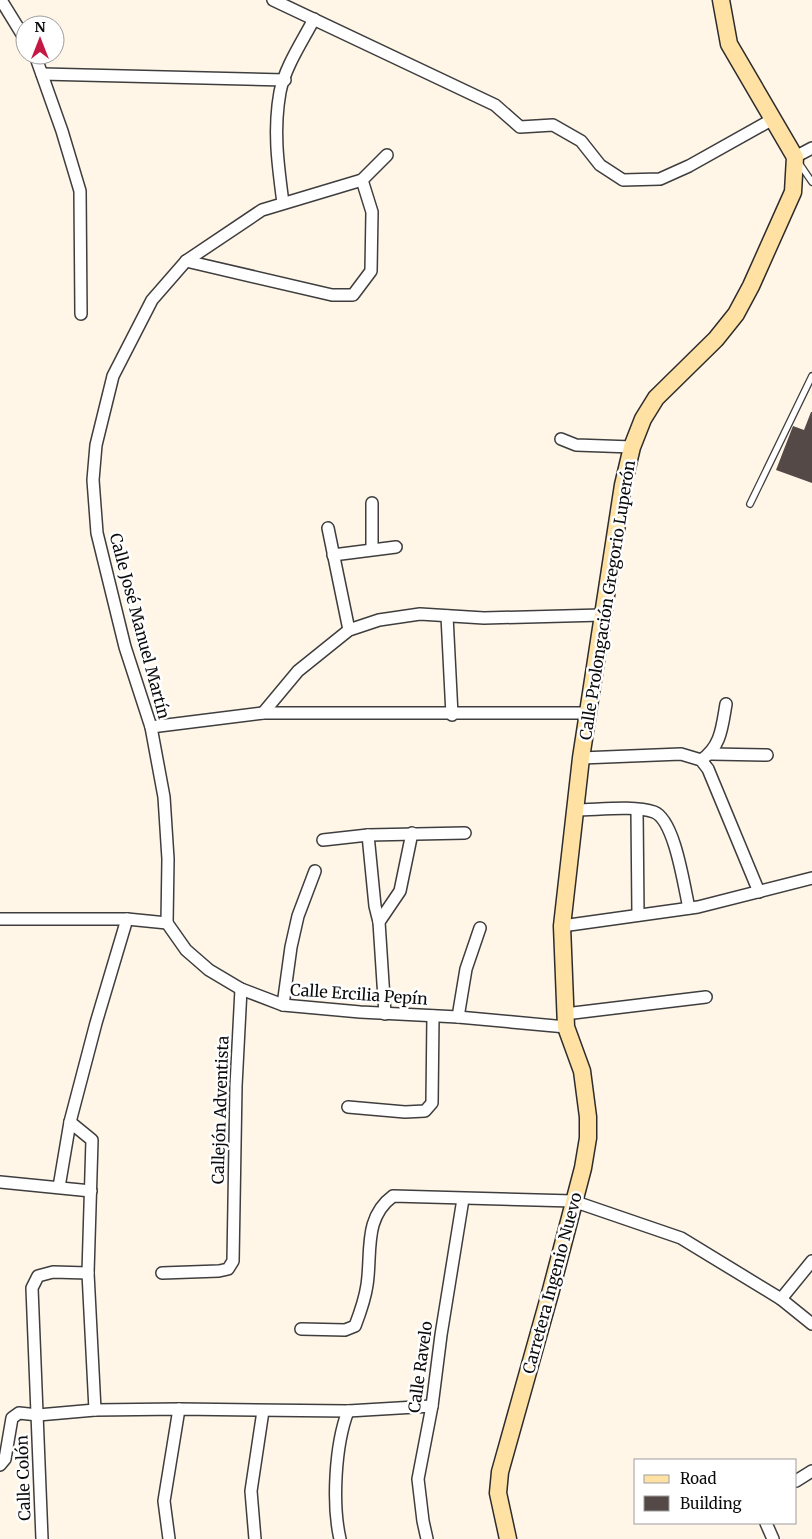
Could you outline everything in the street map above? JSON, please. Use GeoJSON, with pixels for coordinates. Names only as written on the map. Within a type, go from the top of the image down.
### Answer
{"type":"FeatureCollection","features":[{"type":"Feature","properties":{"kind":"street"},"geometry":{"type":"LineString","coordinates":[[1,0],[15,23]]}},
{"type":"Feature","properties":{"kind":"street"},"geometry":{"type":"LineString","coordinates":[[273,0],[495,105],[520,127],[553,125],[581,141],[600,165],[623,180],[660,179],[689,166],[773,119]]}},
{"type":"Feature","properties":{"kind":"street"},"geometry":{"type":"LineString","coordinates":[[721,0],[728,44],[794,157],[812,148]]}},
{"type":"Feature","properties":{"kind":"street"},"geometry":{"type":"LineString","coordinates":[[283,203],[275,145],[280,91],[314,19]]}},
{"type":"Feature","properties":{"kind":"street"},"geometry":{"type":"LineString","coordinates":[[39,65],[80,191],[81,314]]}},
{"type":"Feature","properties":{"kind":"street"},"geometry":{"type":"LineString","coordinates":[[42,74],[285,80]]}},
{"type":"Feature","properties":{"kind":"street","name":"Calle José Manuel Martín"},"geometry":{"type":"LineString","coordinates":[[167,924],[168,859],[164,797],[151,727],[125,648],[100,542],[93,480],[96,446],[113,376],[152,300],[186,260],[262,210],[362,180],[387,154]]}},
{"type":"Feature","properties":{"kind":"street","name":"Calle Prolongación Gregorio Luperón"},"geometry":{"type":"LineString","coordinates":[[566,1021],[562,926],[581,758],[623,485],[632,447],[643,419],[656,398],[716,339],[736,314],[752,286],[793,192],[794,157]]}},
{"type":"Feature","properties":{"kind":"street"},"geometry":{"type":"LineString","coordinates":[[186,260],[332,295],[353,294],[372,271],[372,212],[362,180]]}},
{"type":"Feature","properties":{"kind":"street"},"geometry":{"type":"LineString","coordinates":[[561,439],[576,445],[632,447]]}},
{"type":"Feature","properties":{"kind":"street"},"geometry":{"type":"LineString","coordinates":[[372,504],[372,549]]}},
{"type":"Feature","properties":{"kind":"street"},"geometry":{"type":"LineString","coordinates":[[328,528],[349,630]]}},
{"type":"Feature","properties":{"kind":"street"},"geometry":{"type":"LineString","coordinates":[[334,555],[396,547]]}},
{"type":"Feature","properties":{"kind":"street"},"geometry":{"type":"LineString","coordinates":[[263,713],[298,671],[349,630],[378,620],[412,615],[484,618],[602,615]]}},
{"type":"Feature","properties":{"kind":"street"},"geometry":{"type":"LineString","coordinates":[[447,616],[452,714]]}},
{"type":"Feature","properties":{"kind":"street"},"geometry":{"type":"LineString","coordinates":[[711,754],[720,737],[726,704]]}},
{"type":"Feature","properties":{"kind":"street"},"geometry":{"type":"LineString","coordinates":[[151,727],[263,713],[588,713]]}},
{"type":"Feature","properties":{"kind":"street"},"geometry":{"type":"LineString","coordinates":[[581,758],[682,754],[701,760],[708,769],[758,892]]}},
{"type":"Feature","properties":{"kind":"street"},"geometry":{"type":"LineString","coordinates":[[701,760],[711,754],[767,754]]}},
{"type":"Feature","properties":{"kind":"street"},"geometry":{"type":"LineString","coordinates":[[576,810],[636,810],[654,812],[662,819],[671,834],[689,908]]}},
{"type":"Feature","properties":{"kind":"street"},"geometry":{"type":"LineString","coordinates":[[636,810],[638,915]]}},
{"type":"Feature","properties":{"kind":"street"},"geometry":{"type":"LineString","coordinates":[[379,922],[400,891],[412,833]]}},
{"type":"Feature","properties":{"kind":"street"},"geometry":{"type":"LineString","coordinates":[[323,840],[368,835],[466,833]]}},
{"type":"Feature","properties":{"kind":"street"},"geometry":{"type":"LineString","coordinates":[[368,835],[375,906],[379,922],[385,1014]]}},
{"type":"Feature","properties":{"kind":"street"},"geometry":{"type":"LineString","coordinates":[[282,1006],[298,916],[315,871]]}},
{"type":"Feature","properties":{"kind":"street"},"geometry":{"type":"LineString","coordinates":[[562,926],[689,908],[812,878]]}},
{"type":"Feature","properties":{"kind":"street"},"geometry":{"type":"LineString","coordinates":[[0,919],[127,919],[167,924]]}},
{"type":"Feature","properties":{"kind":"street"},"geometry":{"type":"LineString","coordinates":[[59,1187],[70,1122],[96,1023],[127,919]]}},
{"type":"Feature","properties":{"kind":"street","name":"Calle Ercilia Pepín"},"geometry":{"type":"LineString","coordinates":[[167,924],[186,950],[209,970],[241,989],[282,1006],[385,1014],[566,1021],[706,998]]}},
{"type":"Feature","properties":{"kind":"street"},"geometry":{"type":"LineString","coordinates":[[458,1017],[466,969],[480,928]]}},
{"type":"Feature","properties":{"kind":"street","name":"Callejón Adventista"},"geometry":{"type":"LineString","coordinates":[[162,1273],[228,1269],[233,1261],[236,1086],[241,989]]}},
{"type":"Feature","properties":{"kind":"street"},"geometry":{"type":"LineString","coordinates":[[348,1107],[406,1112],[425,1111],[432,1103],[433,1016]]}},
{"type":"Feature","properties":{"kind":"street","name":"Carretera Ingenio Nuevo"},"geometry":{"type":"LineString","coordinates":[[508,1539],[498,1493],[500,1472],[583,1168],[588,1117],[582,1071],[566,1021]]}},
{"type":"Feature","properties":{"kind":"street"},"geometry":{"type":"LineString","coordinates":[[70,1122],[92,1140],[88,1273],[95,1410]]}},
{"type":"Feature","properties":{"kind":"street"},"geometry":{"type":"LineString","coordinates":[[0,1182],[90,1191]]}},
{"type":"Feature","properties":{"kind":"street"},"geometry":{"type":"LineString","coordinates":[[301,1329],[345,1330],[355,1326],[367,1286],[372,1225],[383,1203],[393,1196],[573,1201],[682,1238],[781,1299],[812,1324]]}},
{"type":"Feature","properties":{"kind":"street","name":"Calle Ravelo"},"geometry":{"type":"LineString","coordinates":[[427,1539],[418,1479],[432,1406],[440,1335],[464,1199]]}},
{"type":"Feature","properties":{"kind":"street"},"geometry":{"type":"LineString","coordinates":[[781,1299],[812,1261]]}},
{"type":"Feature","properties":{"kind":"street","name":"Calle Colón"},"geometry":{"type":"LineString","coordinates":[[42,1539],[32,1288],[38,1276],[53,1272],[88,1273]]}},
{"type":"Feature","properties":{"kind":"street"},"geometry":{"type":"LineString","coordinates":[[0,1465],[5,1459],[12,1418],[19,1413],[38,1415],[95,1410],[179,1409],[348,1411],[432,1406]]}},
{"type":"Feature","properties":{"kind":"street"},"geometry":{"type":"LineString","coordinates":[[169,1539],[164,1501],[179,1409]]}},
{"type":"Feature","properties":{"kind":"street"},"geometry":{"type":"LineString","coordinates":[[255,1539],[251,1491],[263,1411]]}},
{"type":"Feature","properties":{"kind":"street"},"geometry":{"type":"LineString","coordinates":[[340,1539],[334,1496],[341,1429],[348,1411]]}},
{"type":"Feature","properties":{"kind":"street"},"geometry":{"type":"LineString","coordinates":[[797,1480],[812,1470]]}},
{"type":"Feature","properties":{"kind":"street"},"geometry":{"type":"LineString","coordinates":[[766,1524],[773,1539]]}},
{"type":"Feature","properties":{"kind":"lane"},"geometry":{"type":"LineString","coordinates":[[794,157],[812,182]]}},
{"type":"Feature","properties":{"kind":"lane"},"geometry":{"type":"LineString","coordinates":[[750,504],[812,376]]}},
{"type":"Feature","properties":{"kind":"building"},"geometry":{"type":"Polygon","coordinates":[[[811,412],[812,483],[776,470],[793,426],[804,430],[811,412]]]}}]}
